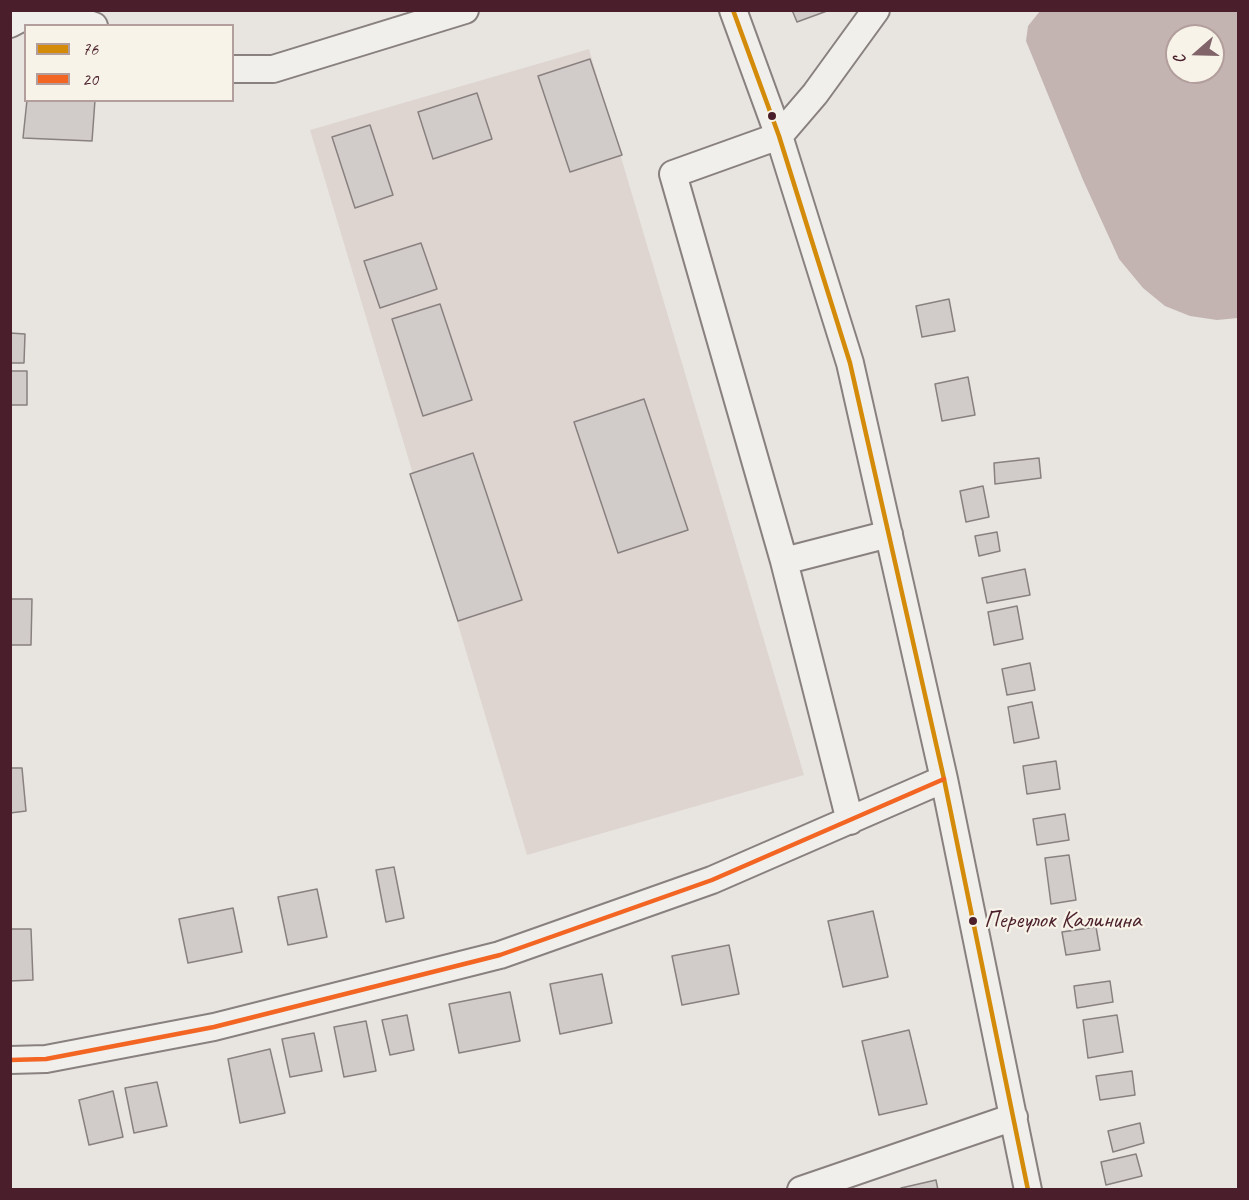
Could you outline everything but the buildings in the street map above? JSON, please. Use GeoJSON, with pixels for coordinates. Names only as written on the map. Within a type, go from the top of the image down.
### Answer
{"type":"FeatureCollection","features":[{"type":"Feature","properties":{"kind":"street"},"geometry":{"type":"LineString","coordinates":[[234,69],[273,69],[465,10]]}},
{"type":"Feature","properties":{"kind":"street"},"geometry":{"type":"LineString","coordinates":[[733,10],[779,136],[850,363],[944,779],[1029,1190]]}},
{"type":"Feature","properties":{"kind":"street"},"geometry":{"type":"LineString","coordinates":[[850,821],[784,561],[673,174],[779,136],[815,94],[876,10]]}},
{"type":"Feature","properties":{"kind":"street"},"geometry":{"type":"LineString","coordinates":[[10,24],[35,11],[72,18],[88,24]]}},
{"type":"Feature","properties":{"kind":"street"},"geometry":{"type":"LineString","coordinates":[[784,561],[889,534]]}},
{"type":"Feature","properties":{"kind":"street"},"geometry":{"type":"LineString","coordinates":[[10,1060],[46,1059],[214,1027],[500,955],[712,880],[944,779]]}},
{"type":"Feature","properties":{"kind":"street"},"geometry":{"type":"LineString","coordinates":[[801,1190],[1014,1117]]}},
{"type":"Feature","properties":{"kind":"shaded area"},"geometry":{"type":"Polygon","coordinates":[[[1040,11],[1238,11],[1238,318],[1217,320],[1190,316],[1165,306],[1143,288],[1119,259],[1083,180],[1026,41],[1028,26],[1040,11]]]}},
{"type":"Feature","properties":{"kind":"shaded area"},"geometry":{"type":"Polygon","coordinates":[[[589,49],[804,775],[527,855],[310,130],[589,49]]]}},
{"type":"Feature","properties":{"kind":"transit line","name":"76"},"geometry":{"type":"LineString","coordinates":[[733,10],[779,136],[850,363],[944,779],[1028,1190]]}},
{"type":"Feature","properties":{"kind":"transit line","name":"20"},"geometry":{"type":"LineString","coordinates":[[10,1060],[46,1059],[214,1027],[500,955],[712,880],[944,779]]}},
{"type":"Feature","properties":{"kind":"place","name":"Переулок Калинина"},"geometry":{"type":"Point","coordinates":[973,921]}}]}
